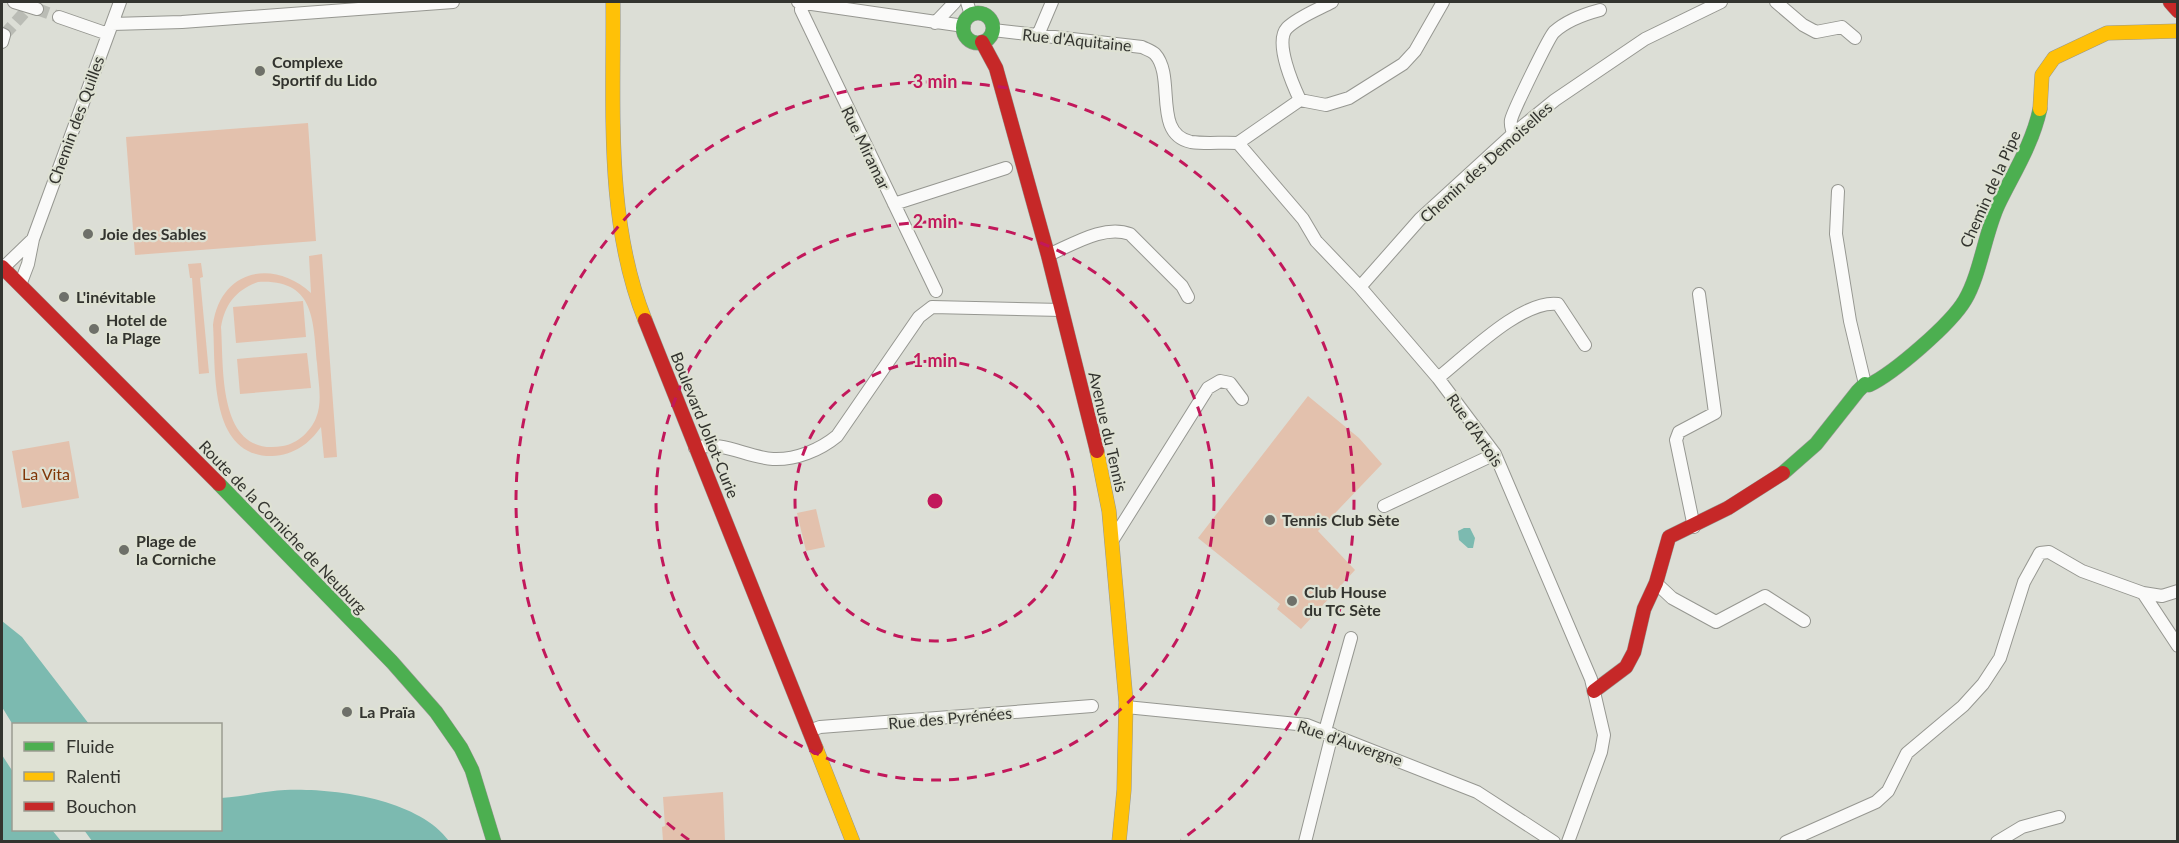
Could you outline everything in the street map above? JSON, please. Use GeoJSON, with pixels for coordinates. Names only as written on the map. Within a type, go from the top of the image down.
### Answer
{"type":"FeatureCollection","features":[{"type":"Feature","properties":{"kind":"street"},"geometry":{"type":"LineString","coordinates":[[14,2],[30,8]]}},
{"type":"Feature","properties":{"kind":"street","name":"Chemin des Quilles"},"geometry":{"type":"LineString","coordinates":[[20,285],[28,264],[33,239],[120,2]]}},
{"type":"Feature","properties":{"kind":"street"},"geometry":{"type":"LineString","coordinates":[[59,17],[110,29],[453,2]]}},
{"type":"Feature","properties":{"kind":"street","name":"Boulevard Joliot-Curie"},"geometry":{"type":"LineString","coordinates":[[613,2],[616,200],[623,251],[633,291],[853,842]]}},
{"type":"Feature","properties":{"kind":"street"},"geometry":{"type":"LineString","coordinates":[[799,2],[935,22],[974,12],[992,21],[991,36],[982,42],[970,40],[965,34],[974,12]]}},
{"type":"Feature","properties":{"kind":"street","name":"Rue Miramar"},"geometry":{"type":"LineString","coordinates":[[799,2],[936,291]]}},
{"type":"Feature","properties":{"kind":"street"},"geometry":{"type":"LineString","coordinates":[[935,22],[956,2]]}},
{"type":"Feature","properties":{"kind":"street"},"geometry":{"type":"LineString","coordinates":[[1038,35],[1052,2]]}},
{"type":"Feature","properties":{"kind":"street"},"geometry":{"type":"LineString","coordinates":[[1300,100],[1292,81],[1282,44],[1283,34],[1288,27],[1332,2]]}},
{"type":"Feature","properties":{"kind":"street"},"geometry":{"type":"LineString","coordinates":[[1238,143],[1300,100],[1326,105],[1348,98],[1402,64],[1415,51],[1443,2]]}},
{"type":"Feature","properties":{"kind":"street","name":"Chemin des Demoiselles"},"geometry":{"type":"LineString","coordinates":[[1360,287],[1420,219],[1513,134],[1555,100],[1645,39],[1721,2]]}},
{"type":"Feature","properties":{"kind":"street"},"geometry":{"type":"LineString","coordinates":[[1776,2],[1816,32],[1842,27],[1855,38]]}},
{"type":"Feature","properties":{"kind":"street"},"geometry":{"type":"LineString","coordinates":[[2170,2],[2178,11]]}},
{"type":"Feature","properties":{"kind":"street"},"geometry":{"type":"LineString","coordinates":[[1513,134],[1510,123],[1516,104],[1554,32],[1584,15],[1600,10]]}},
{"type":"Feature","properties":{"kind":"street","name":"Rue d'Aquitaine"},"geometry":{"type":"LineString","coordinates":[[993,30],[1142,47],[1154,53],[1162,70],[1171,128],[1179,137],[1191,142],[1238,143]]}},
{"type":"Feature","properties":{"kind":"street","name":"Chemin de la Pipe"},"geometry":{"type":"LineString","coordinates":[[1594,691],[1626,667],[1634,652],[1644,609],[1656,582],[1670,537],[1694,527],[1765,486],[1817,443],[1852,394],[1865,384],[1885,377],[1950,319],[1965,300],[1998,206],[2030,148],[2040,110],[2042,75],[2046,65],[2054,58],[2107,33],[2178,31]]}},
{"type":"Feature","properties":{"kind":"street","name":"Avenue du Tennis"},"geometry":{"type":"LineString","coordinates":[[982,42],[996,68],[1048,255],[1101,468],[1112,541],[1126,706],[1124,790],[1119,842]]}},
{"type":"Feature","properties":{"kind":"street","name":"Rue d'Artois"},"geometry":{"type":"LineString","coordinates":[[1238,143],[1303,219],[1316,242],[1360,287],[1438,378],[1495,454],[1594,691],[1604,735],[1601,752],[1568,842]]}},
{"type":"Feature","properties":{"kind":"street"},"geometry":{"type":"LineString","coordinates":[[894,204],[1006,168]]}},
{"type":"Feature","properties":{"kind":"street"},"geometry":{"type":"LineString","coordinates":[[1838,191],[1836,234],[1850,321],[1865,384]]}},
{"type":"Feature","properties":{"kind":"street"},"geometry":{"type":"LineString","coordinates":[[1048,255],[1107,231],[1119,230],[1130,234],[1182,286],[1188,297]]}},
{"type":"Feature","properties":{"kind":"street","name":"Chemin des Quilles"},"geometry":{"type":"LineString","coordinates":[[2,268],[33,239]]}},
{"type":"Feature","properties":{"kind":"street","name":"Route de la Corniche de Neuburg"},"geometry":{"type":"LineString","coordinates":[[2,268],[293,557],[423,696],[461,748],[480,790],[494,842]]}},
{"type":"Feature","properties":{"kind":"street"},"geometry":{"type":"LineString","coordinates":[[1694,527],[1676,440],[1679,432],[1715,412],[1699,294]]}},
{"type":"Feature","properties":{"kind":"street"},"geometry":{"type":"LineString","coordinates":[[1438,378],[1515,318],[1547,302],[1558,304],[1585,345]]}},
{"type":"Feature","properties":{"kind":"street"},"geometry":{"type":"LineString","coordinates":[[695,448],[709,444],[773,459],[820,450],[837,436],[920,317],[932,307],[1062,310]]}},
{"type":"Feature","properties":{"kind":"street"},"geometry":{"type":"LineString","coordinates":[[1112,541],[1208,388],[1220,381],[1230,383],[1242,399]]}},
{"type":"Feature","properties":{"kind":"street"},"geometry":{"type":"LineString","coordinates":[[1384,506],[1495,454]]}},
{"type":"Feature","properties":{"kind":"street"},"geometry":{"type":"LineString","coordinates":[[1786,842],[1876,802],[1888,791],[1907,753],[1975,695],[2000,658],[2024,582],[2040,553],[2049,552],[2082,571],[2143,593],[2162,596],[2178,591]]}},
{"type":"Feature","properties":{"kind":"street"},"geometry":{"type":"LineString","coordinates":[[1656,582],[1672,598],[1716,622],[1765,596],[1804,621]]}},
{"type":"Feature","properties":{"kind":"street"},"geometry":{"type":"LineString","coordinates":[[2143,593],[2178,646]]}},
{"type":"Feature","properties":{"kind":"street"},"geometry":{"type":"LineString","coordinates":[[1305,842],[1351,638]]}},
{"type":"Feature","properties":{"kind":"street","name":"Rue des Pyrénées"},"geometry":{"type":"LineString","coordinates":[[809,731],[820,727],[1092,706]]}},
{"type":"Feature","properties":{"kind":"street","name":"Rue d'Auvergne"},"geometry":{"type":"LineString","coordinates":[[1126,706],[1282,721],[1329,733],[1477,792],[1554,842]]}},
{"type":"Feature","properties":{"kind":"street"},"geometry":{"type":"LineString","coordinates":[[1997,842],[2022,827],[2059,817]]}},
{"type":"Feature","properties":{"kind":"green space"},"geometry":{"type":"Polygon","coordinates":[[[308,123],[316,241],[135,255],[126,137],[308,123]]]}},
{"type":"Feature","properties":{"kind":"green space"},"geometry":{"type":"Polygon","coordinates":[[[322,254],[337,457],[324,458],[321,427],[311,439],[294,451],[272,456],[251,452],[236,442],[226,426],[220,407],[214,364],[213,325],[218,306],[226,292],[237,281],[250,275],[265,273],[281,276],[296,282],[311,293],[309,256],[322,254]],[[258,282],[243,289],[225,311],[221,327],[228,406],[235,424],[246,438],[262,446],[283,446],[298,440],[314,423],[319,405],[320,391],[312,318],[301,295],[291,287],[277,283],[258,282]]]}},
{"type":"Feature","properties":{"kind":"green space"},"geometry":{"type":"Polygon","coordinates":[[[201,263],[203,277],[200,278],[209,373],[199,374],[192,278],[190,278],[188,264],[201,263]]]}},
{"type":"Feature","properties":{"kind":"green space"},"geometry":{"type":"Polygon","coordinates":[[[303,301],[306,337],[236,343],[233,307],[303,301]]]}},
{"type":"Feature","properties":{"kind":"green space"},"geometry":{"type":"Polygon","coordinates":[[[307,353],[311,388],[240,394],[237,359],[307,353]]]}},
{"type":"Feature","properties":{"kind":"green space","name":"Tennis Club Sète"},"geometry":{"type":"Polygon","coordinates":[[[1308,396],[1359,438],[1382,464],[1318,531],[1355,570],[1301,629],[1277,609],[1280,604],[1198,538],[1308,396]]]}},
{"type":"Feature","properties":{"kind":"green space","name":"La Vita"},"geometry":{"type":"Polygon","coordinates":[[[69,441],[79,498],[22,508],[12,451],[69,441]]]}},
{"type":"Feature","properties":{"kind":"green space"},"geometry":{"type":"Polygon","coordinates":[[[816,509],[825,547],[806,551],[797,513],[816,509]]]}},
{"type":"Feature","properties":{"kind":"green space"},"geometry":{"type":"Polygon","coordinates":[[[723,792],[725,841],[663,841],[662,827],[665,826],[663,797],[723,792]]]}},
{"type":"Feature","properties":{"kind":"water"},"geometry":{"type":"Polygon","coordinates":[[[1470,528],[1475,538],[1473,548],[1468,548],[1459,540],[1458,531],[1470,528]]]}},
{"type":"Feature","properties":{"kind":"water"},"geometry":{"type":"Polygon","coordinates":[[[2,621],[22,637],[88,723],[12,723],[12,831],[222,831],[222,798],[305,790],[351,794],[397,806],[435,827],[449,841],[2,841],[2,621]]]}},
{"type":"Feature","properties":{"kind":"pier"},"geometry":{"type":"Polygon","coordinates":[[[2,707],[12,723],[12,770],[2,755],[2,707]]]}},
{"type":"Feature","properties":{"kind":"pier"},"geometry":{"type":"Polygon","coordinates":[[[53,831],[85,831],[92,841],[61,841],[53,831]]]}},
{"type":"Feature","properties":{"kind":"tunnel"},"geometry":{"type":"LineString","coordinates":[[37,9],[59,17]]}},
{"type":"Feature","properties":{"kind":"tunnel"},"geometry":{"type":"LineString","coordinates":[[4,35],[24,13]]}},
{"type":"Feature","properties":{"kind":"traffic: fast"},"geometry":{"type":"LineString","coordinates":[[978,13],[989,17],[993,28],[989,39],[978,43],[967,39],[963,28],[967,17],[978,13]]}},
{"type":"Feature","properties":{"kind":"traffic: fast"},"geometry":{"type":"LineString","coordinates":[[1783,473],[1816,444],[1865,384],[1869,385],[1880,379],[1907,359],[1958,310],[1975,279],[1993,216],[2027,146],[2040,109]]}},
{"type":"Feature","properties":{"kind":"traffic: fast"},"geometry":{"type":"LineString","coordinates":[[219,484],[392,662],[436,712],[461,748],[472,770],[494,842]]}},
{"type":"Feature","properties":{"kind":"traffic: slow"},"geometry":{"type":"LineString","coordinates":[[613,2],[613,123],[618,203],[623,243],[632,282],[645,320]]}},
{"type":"Feature","properties":{"kind":"traffic: slow"},"geometry":{"type":"LineString","coordinates":[[2040,109],[2042,75],[2054,58],[2107,33],[2178,31]]}},
{"type":"Feature","properties":{"kind":"traffic: slow"},"geometry":{"type":"LineString","coordinates":[[1097,451],[1109,511],[1126,702],[1124,790],[1119,842]]}},
{"type":"Feature","properties":{"kind":"traffic: slow"},"geometry":{"type":"LineString","coordinates":[[816,748],[853,842]]}},
{"type":"Feature","properties":{"kind":"traffic: jam"},"geometry":{"type":"LineString","coordinates":[[2170,2],[2178,11]]}},
{"type":"Feature","properties":{"kind":"traffic: jam"},"geometry":{"type":"LineString","coordinates":[[982,42],[996,68],[1048,255],[1097,451]]}},
{"type":"Feature","properties":{"kind":"traffic: jam"},"geometry":{"type":"LineString","coordinates":[[2,267],[219,484]]}},
{"type":"Feature","properties":{"kind":"traffic: jam"},"geometry":{"type":"LineString","coordinates":[[645,320],[816,748]]}},
{"type":"Feature","properties":{"kind":"traffic: jam"},"geometry":{"type":"LineString","coordinates":[[1594,691],[1626,667],[1634,652],[1644,609],[1656,583],[1669,537],[1728,508],[1783,473]]}},
{"type":"Feature","properties":{"kind":"place","name":"Complexe Sportif du Lido"},"geometry":{"type":"Point","coordinates":[260,71]}},
{"type":"Feature","properties":{"kind":"place","name":"Joie des Sables"},"geometry":{"type":"Point","coordinates":[88,234]}},
{"type":"Feature","properties":{"kind":"place","name":"L'inévitable"},"geometry":{"type":"Point","coordinates":[64,297]}},
{"type":"Feature","properties":{"kind":"place","name":"Hotel de la Plage"},"geometry":{"type":"Point","coordinates":[94,329]}},
{"type":"Feature","properties":{"kind":"place","name":"Tennis Club Sète"},"geometry":{"type":"Point","coordinates":[1270,520]}},
{"type":"Feature","properties":{"kind":"place","name":"Plage de la Corniche"},"geometry":{"type":"Point","coordinates":[124,550]}},
{"type":"Feature","properties":{"kind":"place","name":"Club House du TC Sète"},"geometry":{"type":"Point","coordinates":[1292,601]}},
{"type":"Feature","properties":{"kind":"place","name":"La Praïa"},"geometry":{"type":"Point","coordinates":[347,712]}}]}
